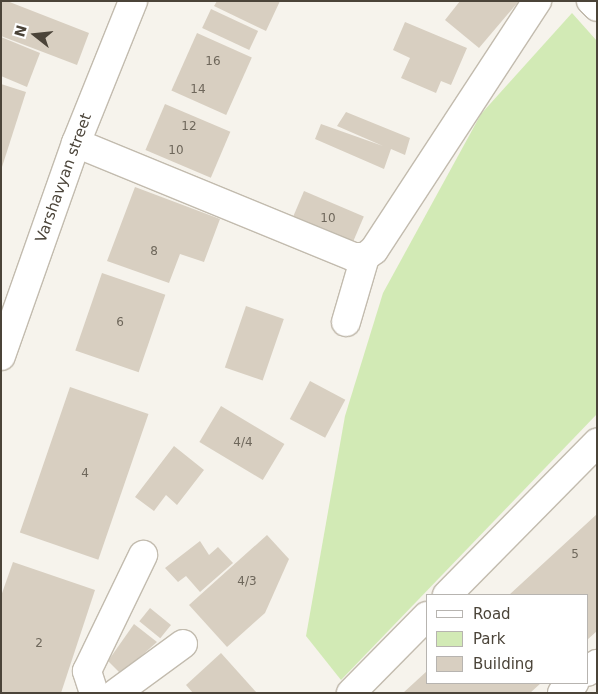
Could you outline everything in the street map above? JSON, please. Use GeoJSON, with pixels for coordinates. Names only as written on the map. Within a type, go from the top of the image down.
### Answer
{"type":"FeatureCollection","features":[{"type":"Feature","properties":{"kind":"street","name":"Varshavyan street"},"geometry":{"type":"LineString","coordinates":[[1,356],[76,142],[133,1]]}},
{"type":"Feature","properties":{"kind":"street"},"geometry":{"type":"LineString","coordinates":[[346,322],[365,257],[374,250],[537,1]]}},
{"type":"Feature","properties":{"kind":"street"},"geometry":{"type":"LineString","coordinates":[[591,1],[597,7]]}},
{"type":"Feature","properties":{"kind":"street"},"geometry":{"type":"LineString","coordinates":[[76,142],[354,257],[365,257]]}},
{"type":"Feature","properties":{"kind":"street"},"geometry":{"type":"LineString","coordinates":[[448,594],[597,443]]}},
{"type":"Feature","properties":{"kind":"street"},"geometry":{"type":"LineString","coordinates":[[94,693],[87,671],[143,555]]}},
{"type":"Feature","properties":{"kind":"street"},"geometry":{"type":"LineString","coordinates":[[351,693],[426,617]]}},
{"type":"Feature","properties":{"kind":"street"},"geometry":{"type":"LineString","coordinates":[[116,693],[183,644]]}},
{"type":"Feature","properties":{"kind":"street"},"geometry":{"type":"LineString","coordinates":[[562,693],[573,684]]}},
{"type":"Feature","properties":{"kind":"green space"},"geometry":{"type":"Polygon","coordinates":[[[572,13],[597,41],[597,414],[341,680],[306,636],[345,416],[383,293],[481,114],[572,13]]]}},
{"type":"Feature","properties":{"kind":"building"},"geometry":{"type":"Polygon","coordinates":[[[1,1],[7,1],[89,33],[77,65],[1,36],[1,1]]]}},
{"type":"Feature","properties":{"kind":"building"},"geometry":{"type":"Polygon","coordinates":[[[217,1],[280,1],[266,31],[214,6],[217,1]]]}},
{"type":"Feature","properties":{"kind":"building"},"geometry":{"type":"Polygon","coordinates":[[[460,1],[519,1],[479,48],[445,20],[460,1]]]}},
{"type":"Feature","properties":{"kind":"building"},"geometry":{"type":"Polygon","coordinates":[[[211,9],[258,31],[249,50],[202,28],[211,9]]]}},
{"type":"Feature","properties":{"kind":"building"},"geometry":{"type":"Polygon","coordinates":[[[405,22],[467,48],[451,85],[441,81],[436,93],[401,78],[410,58],[393,50],[405,22]]]}},
{"type":"Feature","properties":{"kind":"building"},"geometry":{"type":"Polygon","coordinates":[[[197,33],[252,57],[226,115],[171,91],[197,33]]]}},
{"type":"Feature","properties":{"kind":"building"},"geometry":{"type":"Polygon","coordinates":[[[1,37],[40,53],[27,87],[1,76],[1,37]]]}},
{"type":"Feature","properties":{"kind":"building"},"geometry":{"type":"Polygon","coordinates":[[[1,84],[26,92],[2,167],[1,166],[1,84]]]}},
{"type":"Feature","properties":{"kind":"building"},"geometry":{"type":"Polygon","coordinates":[[[165,104],[230,132],[211,178],[145,150],[165,104]]]}},
{"type":"Feature","properties":{"kind":"building"},"geometry":{"type":"Polygon","coordinates":[[[346,112],[410,138],[405,155],[391,149],[384,169],[315,139],[321,124],[383,146],[337,126],[346,112]]]}},
{"type":"Feature","properties":{"kind":"building"},"geometry":{"type":"Polygon","coordinates":[[[135,187],[220,219],[204,262],[180,254],[169,283],[107,261],[135,187]]]}},
{"type":"Feature","properties":{"kind":"building"},"geometry":{"type":"Polygon","coordinates":[[[304,191],[364,216],[351,247],[291,221],[304,191]]]}},
{"type":"Feature","properties":{"kind":"building"},"geometry":{"type":"Polygon","coordinates":[[[102,273],[165,295],[139,372],[75,351],[102,273]]]}},
{"type":"Feature","properties":{"kind":"building"},"geometry":{"type":"Polygon","coordinates":[[[246,306],[284,319],[263,380],[225,367],[246,306]]]}},
{"type":"Feature","properties":{"kind":"building"},"geometry":{"type":"Polygon","coordinates":[[[310,381],[345,400],[325,438],[290,419],[310,381]]]}},
{"type":"Feature","properties":{"kind":"building"},"geometry":{"type":"Polygon","coordinates":[[[70,387],[148,414],[98,560],[20,533],[70,387]]]}},
{"type":"Feature","properties":{"kind":"building"},"geometry":{"type":"Polygon","coordinates":[[[221,406],[284,444],[263,480],[199,442],[221,406]]]}},
{"type":"Feature","properties":{"kind":"building"},"geometry":{"type":"Polygon","coordinates":[[[174,446],[204,470],[177,505],[166,495],[154,511],[135,497],[174,446]]]}},
{"type":"Feature","properties":{"kind":"building"},"geometry":{"type":"Polygon","coordinates":[[[597,514],[597,631],[588,639],[588,594],[510,594],[597,514]]]}},
{"type":"Feature","properties":{"kind":"building"},"geometry":{"type":"Polygon","coordinates":[[[267,535],[289,559],[265,613],[227,647],[189,605],[267,535]]]}},
{"type":"Feature","properties":{"kind":"building"},"geometry":{"type":"Polygon","coordinates":[[[200,541],[209,555],[218,547],[233,563],[200,592],[186,576],[178,582],[165,568],[200,541]]]}},
{"type":"Feature","properties":{"kind":"building"},"geometry":{"type":"Polygon","coordinates":[[[13,562],[95,590],[61,693],[1,693],[1,596],[13,562]]]}},
{"type":"Feature","properties":{"kind":"building"},"geometry":{"type":"Polygon","coordinates":[[[150,608],[171,625],[160,638],[139,621],[150,608]]]}},
{"type":"Feature","properties":{"kind":"building"},"geometry":{"type":"Polygon","coordinates":[[[134,624],[157,642],[121,674],[108,661],[134,624]]]}},
{"type":"Feature","properties":{"kind":"building"},"geometry":{"type":"Polygon","coordinates":[[[221,653],[257,693],[193,693],[186,685],[221,653]]]}},
{"type":"Feature","properties":{"kind":"building"},"geometry":{"type":"Polygon","coordinates":[[[426,672],[426,684],[540,684],[530,693],[403,693],[426,672]]]}}]}
